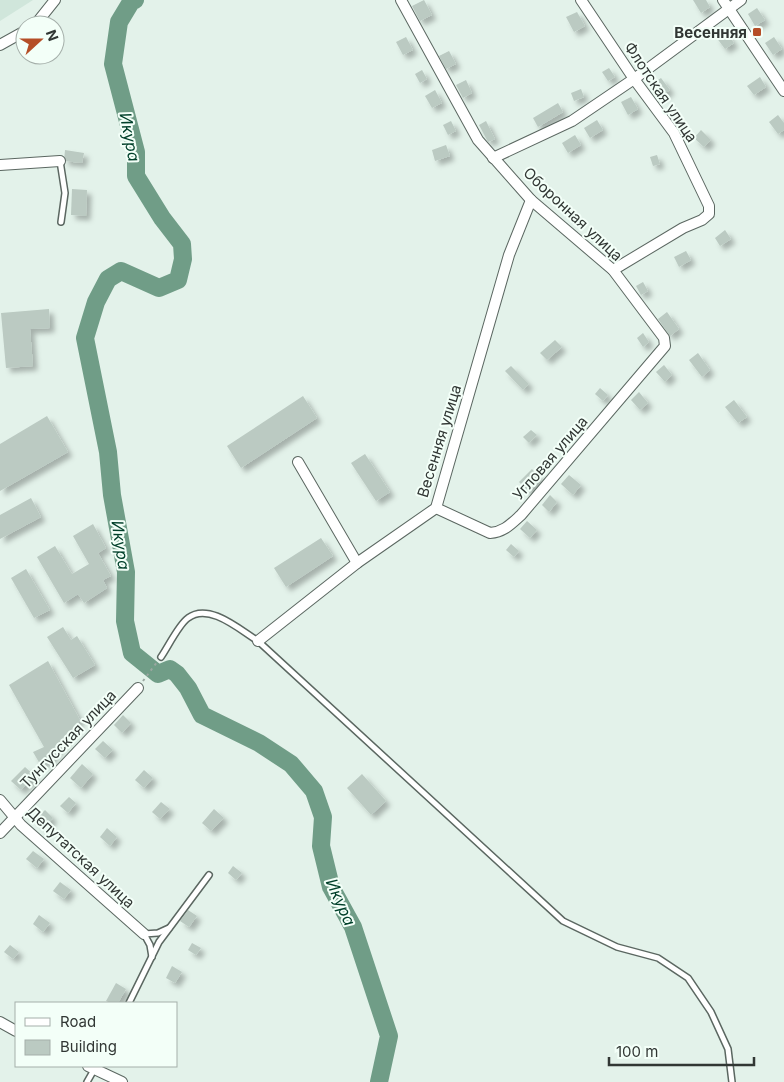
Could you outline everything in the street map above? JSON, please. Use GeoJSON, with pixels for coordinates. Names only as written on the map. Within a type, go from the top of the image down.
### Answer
{"type":"FeatureCollection","features":[{"type":"Feature","properties":{"kind":"street"},"geometry":{"type":"LineString","coordinates":[[43,15],[55,0]]}},
{"type":"Feature","properties":{"kind":"street","name":"Оборонная улица"},"geometry":{"type":"LineString","coordinates":[[401,0],[478,140],[531,200],[612,270],[664,338],[664,346]]}},
{"type":"Feature","properties":{"kind":"street","name":"Флотская улица"},"geometry":{"type":"LineString","coordinates":[[581,0],[634,79],[674,133],[705,196],[709,214],[612,270]]}},
{"type":"Feature","properties":{"kind":"street"},"geometry":{"type":"LineString","coordinates":[[493,158],[572,121],[634,79],[726,4],[741,0]]}},
{"type":"Feature","properties":{"kind":"street"},"geometry":{"type":"LineString","coordinates":[[726,4],[784,91]]}},
{"type":"Feature","properties":{"kind":"street"},"geometry":{"type":"LineString","coordinates":[[0,45],[15,37]]}},
{"type":"Feature","properties":{"kind":"street"},"geometry":{"type":"LineString","coordinates":[[0,165],[60,161]]}},
{"type":"Feature","properties":{"kind":"street","name":"Весенняя улица"},"geometry":{"type":"LineString","coordinates":[[258,641],[357,563],[436,508],[509,255],[531,200]]}},
{"type":"Feature","properties":{"kind":"street","name":"Угловая улица"},"geometry":{"type":"LineString","coordinates":[[436,508],[490,533],[498,533],[507,528],[521,515],[664,346]]}},
{"type":"Feature","properties":{"kind":"street"},"geometry":{"type":"LineString","coordinates":[[298,462],[357,563]]}},
{"type":"Feature","properties":{"kind":"street","name":"Тунгусская улица"},"geometry":{"type":"LineString","coordinates":[[0,833],[138,688]]}},
{"type":"Feature","properties":{"kind":"street","name":"Депутатская улица"},"geometry":{"type":"LineString","coordinates":[[0,800],[21,825],[144,934]]}},
{"type":"Feature","properties":{"kind":"street"},"geometry":{"type":"LineString","coordinates":[[0,1022],[15,1030]]}},
{"type":"Feature","properties":{"kind":"street"},"geometry":{"type":"LineString","coordinates":[[93,1067],[122,1082]]}},
{"type":"Feature","properties":{"kind":"lane"},"geometry":{"type":"LineString","coordinates":[[60,161],[65,193],[61,222]]}},
{"type":"Feature","properties":{"kind":"lane"},"geometry":{"type":"LineString","coordinates":[[162,657],[186,618],[198,612],[215,615],[258,641],[563,921],[617,947],[658,958],[688,978],[711,1012],[728,1049],[732,1082]]}},
{"type":"Feature","properties":{"kind":"lane"},"geometry":{"type":"LineString","coordinates":[[130,1002],[159,942],[209,875]]}},
{"type":"Feature","properties":{"kind":"lane"},"geometry":{"type":"LineString","coordinates":[[152,957],[150,945],[144,934],[158,933],[172,927]]}},
{"type":"Feature","properties":{"kind":"lane"},"geometry":{"type":"LineString","coordinates":[[87,1082],[93,1067]]}},
{"type":"Feature","properties":{"kind":"path"},"geometry":{"type":"LineString","coordinates":[[138,688],[162,657]]}},
{"type":"Feature","properties":{"kind":"shaded area"},"geometry":{"type":"Polygon","coordinates":[[[0,0],[33,0],[0,21],[0,0]]]}},
{"type":"Feature","properties":{"kind":"building"},"geometry":{"type":"Polygon","coordinates":[[[424,0],[432,15],[420,21],[412,6],[424,0]]]}},
{"type":"Feature","properties":{"kind":"building"},"geometry":{"type":"Polygon","coordinates":[[[693,0],[706,0],[710,7],[701,13],[693,0]]]}},
{"type":"Feature","properties":{"kind":"building"},"geometry":{"type":"Polygon","coordinates":[[[757,8],[765,20],[755,26],[748,14],[757,8]]]}},
{"type":"Feature","properties":{"kind":"building"},"geometry":{"type":"Polygon","coordinates":[[[577,12],[585,26],[574,32],[566,17],[577,12]]]}},
{"type":"Feature","properties":{"kind":"building"},"geometry":{"type":"Polygon","coordinates":[[[725,31],[734,43],[725,49],[716,37],[725,31]]]}},
{"type":"Feature","properties":{"kind":"building"},"geometry":{"type":"Polygon","coordinates":[[[406,37],[413,50],[403,55],[396,42],[406,37]]]}},
{"type":"Feature","properties":{"kind":"building"},"geometry":{"type":"Polygon","coordinates":[[[774,37],[782,49],[773,55],[765,43],[774,37]]]}},
{"type":"Feature","properties":{"kind":"building"},"geometry":{"type":"Polygon","coordinates":[[[449,51],[456,64],[446,69],[439,56],[449,51]]]}},
{"type":"Feature","properties":{"kind":"building"},"geometry":{"type":"Polygon","coordinates":[[[609,68],[615,77],[608,81],[602,72],[609,68]]]}},
{"type":"Feature","properties":{"kind":"building"},"geometry":{"type":"Polygon","coordinates":[[[422,70],[427,79],[420,83],[415,74],[422,70]]]}},
{"type":"Feature","properties":{"kind":"building"},"geometry":{"type":"Polygon","coordinates":[[[760,77],[766,87],[754,95],[747,86],[760,77]]]}},
{"type":"Feature","properties":{"kind":"building"},"geometry":{"type":"Polygon","coordinates":[[[661,78],[670,90],[661,96],[652,84],[661,78]]]}},
{"type":"Feature","properties":{"kind":"building"},"geometry":{"type":"Polygon","coordinates":[[[466,80],[472,93],[463,98],[456,85],[466,80]]]}},
{"type":"Feature","properties":{"kind":"building"},"geometry":{"type":"Polygon","coordinates":[[[581,89],[584,97],[574,101],[571,93],[581,89]]]}},
{"type":"Feature","properties":{"kind":"building"},"geometry":{"type":"Polygon","coordinates":[[[435,90],[442,103],[432,108],[425,96],[435,90]]]}},
{"type":"Feature","properties":{"kind":"building"},"geometry":{"type":"Polygon","coordinates":[[[631,97],[638,109],[628,115],[621,102],[631,97]]]}},
{"type":"Feature","properties":{"kind":"building"},"geometry":{"type":"Polygon","coordinates":[[[558,103],[563,112],[538,127],[533,118],[558,103]]]}},
{"type":"Feature","properties":{"kind":"building"},"geometry":{"type":"Polygon","coordinates":[[[778,115],[784,123],[784,130],[778,134],[769,122],[778,115]]]}},
{"type":"Feature","properties":{"kind":"building"},"geometry":{"type":"Polygon","coordinates":[[[597,120],[603,130],[590,138],[584,128],[597,120]]]}},
{"type":"Feature","properties":{"kind":"building"},"geometry":{"type":"Polygon","coordinates":[[[451,121],[456,131],[448,135],[443,125],[451,121]]]}},
{"type":"Feature","properties":{"kind":"building"},"geometry":{"type":"Polygon","coordinates":[[[486,121],[495,139],[488,142],[479,125],[486,121]]]}},
{"type":"Feature","properties":{"kind":"building"},"geometry":{"type":"Polygon","coordinates":[[[701,130],[711,140],[704,147],[694,138],[701,130]]]}},
{"type":"Feature","properties":{"kind":"building"},"geometry":{"type":"Polygon","coordinates":[[[575,135],[581,145],[568,153],[562,143],[575,135]]]}},
{"type":"Feature","properties":{"kind":"building"},"geometry":{"type":"Polygon","coordinates":[[[446,145],[450,156],[435,161],[432,150],[446,145]]]}},
{"type":"Feature","properties":{"kind":"building"},"geometry":{"type":"Polygon","coordinates":[[[65,150],[84,153],[82,163],[64,161],[65,150]]]}},
{"type":"Feature","properties":{"kind":"building"},"geometry":{"type":"Polygon","coordinates":[[[657,155],[660,164],[653,166],[650,157],[657,155]]]}},
{"type":"Feature","properties":{"kind":"building"},"geometry":{"type":"Polygon","coordinates":[[[72,189],[87,190],[86,216],[71,215],[72,189]]]}},
{"type":"Feature","properties":{"kind":"building"},"geometry":{"type":"Polygon","coordinates":[[[725,230],[731,239],[720,246],[715,238],[725,230]]]}},
{"type":"Feature","properties":{"kind":"building"},"geometry":{"type":"Polygon","coordinates":[[[686,251],[691,260],[679,267],[674,257],[686,251]]]}},
{"type":"Feature","properties":{"kind":"building"},"geometry":{"type":"Polygon","coordinates":[[[643,282],[648,291],[641,295],[636,286],[643,282]]]}},
{"type":"Feature","properties":{"kind":"building"},"geometry":{"type":"Polygon","coordinates":[[[49,309],[50,328],[30,329],[33,366],[6,368],[1,313],[49,309]]]}},
{"type":"Feature","properties":{"kind":"building"},"geometry":{"type":"Polygon","coordinates":[[[667,312],[679,329],[670,336],[658,319],[667,312]]]}},
{"type":"Feature","properties":{"kind":"building"},"geometry":{"type":"Polygon","coordinates":[[[643,333],[649,342],[643,347],[637,338],[643,333]]]}},
{"type":"Feature","properties":{"kind":"building"},"geometry":{"type":"Polygon","coordinates":[[[555,340],[562,347],[547,360],[540,353],[555,340]]]}},
{"type":"Feature","properties":{"kind":"building"},"geometry":{"type":"Polygon","coordinates":[[[698,353],[710,370],[702,377],[689,360],[698,353]]]}},
{"type":"Feature","properties":{"kind":"building"},"geometry":{"type":"Polygon","coordinates":[[[664,365],[672,375],[665,382],[656,372],[664,365]]]}},
{"type":"Feature","properties":{"kind":"building"},"geometry":{"type":"Polygon","coordinates":[[[511,366],[529,384],[523,390],[505,371],[511,366]]]}},
{"type":"Feature","properties":{"kind":"building"},"geometry":{"type":"Polygon","coordinates":[[[600,388],[608,395],[603,401],[595,394],[600,388]]]}},
{"type":"Feature","properties":{"kind":"building"},"geometry":{"type":"Polygon","coordinates":[[[639,392],[648,403],[640,410],[631,400],[639,392]]]}},
{"type":"Feature","properties":{"kind":"building"},"geometry":{"type":"Polygon","coordinates":[[[303,396],[317,418],[241,468],[227,446],[303,396]]]}},
{"type":"Feature","properties":{"kind":"building"},"geometry":{"type":"Polygon","coordinates":[[[734,400],[747,417],[738,423],[725,407],[734,400]]]}},
{"type":"Feature","properties":{"kind":"building"},"geometry":{"type":"Polygon","coordinates":[[[47,416],[68,452],[0,491],[0,444],[47,416]]]}},
{"type":"Feature","properties":{"kind":"building"},"geometry":{"type":"Polygon","coordinates":[[[531,430],[537,435],[529,443],[523,437],[531,430]]]}},
{"type":"Feature","properties":{"kind":"building"},"geometry":{"type":"Polygon","coordinates":[[[365,454],[390,492],[376,501],[351,463],[365,454]]]}},
{"type":"Feature","properties":{"kind":"building"},"geometry":{"type":"Polygon","coordinates":[[[532,469],[541,479],[529,492],[519,482],[532,469]]]}},
{"type":"Feature","properties":{"kind":"building"},"geometry":{"type":"Polygon","coordinates":[[[569,475],[581,485],[573,495],[561,484],[569,475]]]}},
{"type":"Feature","properties":{"kind":"building"},"geometry":{"type":"Polygon","coordinates":[[[550,495],[557,502],[549,512],[542,505],[550,495]]]}},
{"type":"Feature","properties":{"kind":"building"},"geometry":{"type":"Polygon","coordinates":[[[31,498],[41,517],[0,539],[0,515],[31,498]]]}},
{"type":"Feature","properties":{"kind":"building"},"geometry":{"type":"Polygon","coordinates":[[[527,521],[537,530],[530,538],[520,529],[527,521]]]}},
{"type":"Feature","properties":{"kind":"building"},"geometry":{"type":"Polygon","coordinates":[[[93,524],[106,548],[98,553],[111,576],[103,580],[107,588],[84,603],[78,594],[64,603],[37,557],[55,546],[72,574],[89,564],[73,536],[93,524]]]}},
{"type":"Feature","properties":{"kind":"building"},"geometry":{"type":"Polygon","coordinates":[[[321,538],[333,556],[286,587],[274,568],[321,538]]]}},
{"type":"Feature","properties":{"kind":"building"},"geometry":{"type":"Polygon","coordinates":[[[511,544],[519,551],[514,557],[506,550],[511,544]]]}},
{"type":"Feature","properties":{"kind":"building"},"geometry":{"type":"Polygon","coordinates":[[[26,569],[50,610],[34,618],[11,578],[26,569]]]}},
{"type":"Feature","properties":{"kind":"building"},"geometry":{"type":"Polygon","coordinates":[[[63,627],[71,640],[77,636],[95,665],[73,678],[47,637],[63,627]]]}},
{"type":"Feature","properties":{"kind":"building"},"geometry":{"type":"Polygon","coordinates":[[[48,661],[80,720],[50,760],[40,764],[33,752],[44,747],[9,685],[48,661]]]}},
{"type":"Feature","properties":{"kind":"building"},"geometry":{"type":"Polygon","coordinates":[[[123,715],[131,723],[122,733],[114,725],[123,715]]]}},
{"type":"Feature","properties":{"kind":"building"},"geometry":{"type":"Polygon","coordinates":[[[103,741],[113,750],[105,758],[95,749],[103,741]]]}},
{"type":"Feature","properties":{"kind":"building"},"geometry":{"type":"Polygon","coordinates":[[[82,764],[93,774],[81,788],[70,778],[82,764]]]}},
{"type":"Feature","properties":{"kind":"building"},"geometry":{"type":"Polygon","coordinates":[[[25,767],[35,776],[21,790],[11,781],[25,767]]]}},
{"type":"Feature","properties":{"kind":"building"},"geometry":{"type":"Polygon","coordinates":[[[144,770],[153,778],[144,788],[135,780],[144,770]]]}},
{"type":"Feature","properties":{"kind":"building"},"geometry":{"type":"Polygon","coordinates":[[[362,774],[386,801],[371,815],[347,788],[362,774]]]}},
{"type":"Feature","properties":{"kind":"building"},"geometry":{"type":"Polygon","coordinates":[[[69,797],[76,803],[68,813],[60,806],[69,797]]]}},
{"type":"Feature","properties":{"kind":"building"},"geometry":{"type":"Polygon","coordinates":[[[161,802],[170,809],[160,819],[152,812],[161,802]]]}},
{"type":"Feature","properties":{"kind":"building"},"geometry":{"type":"Polygon","coordinates":[[[214,809],[224,818],[211,831],[202,823],[214,809]]]}},
{"type":"Feature","properties":{"kind":"building"},"geometry":{"type":"Polygon","coordinates":[[[45,810],[53,818],[44,828],[35,820],[45,810]]]}},
{"type":"Feature","properties":{"kind":"building"},"geometry":{"type":"Polygon","coordinates":[[[107,828],[117,837],[110,846],[100,837],[107,828]]]}},
{"type":"Feature","properties":{"kind":"building"},"geometry":{"type":"Polygon","coordinates":[[[33,851],[44,859],[37,868],[26,859],[33,851]]]}},
{"type":"Feature","properties":{"kind":"building"},"geometry":{"type":"Polygon","coordinates":[[[233,866],[242,873],[236,880],[228,873],[233,866]]]}},
{"type":"Feature","properties":{"kind":"building"},"geometry":{"type":"Polygon","coordinates":[[[60,882],[71,890],[64,899],[53,891],[60,882]]]}},
{"type":"Feature","properties":{"kind":"building"},"geometry":{"type":"Polygon","coordinates":[[[188,910],[197,916],[189,927],[180,921],[188,910]]]}},
{"type":"Feature","properties":{"kind":"building"},"geometry":{"type":"Polygon","coordinates":[[[39,915],[50,923],[43,932],[33,924],[39,915]]]}},
{"type":"Feature","properties":{"kind":"building"},"geometry":{"type":"Polygon","coordinates":[[[192,943],[201,948],[196,955],[188,950],[192,943]]]}},
{"type":"Feature","properties":{"kind":"building"},"geometry":{"type":"Polygon","coordinates":[[[10,945],[19,952],[13,959],[4,952],[10,945]]]}},
{"type":"Feature","properties":{"kind":"building"},"geometry":{"type":"Polygon","coordinates":[[[172,966],[182,972],[175,983],[166,978],[172,966]]]}},
{"type":"Feature","properties":{"kind":"building"},"geometry":{"type":"Polygon","coordinates":[[[116,983],[126,989],[119,1002],[106,1001],[116,983]]]}},
{"type":"Feature","properties":{"kind":"waterway","name":"Икура"},"geometry":{"type":"LineString","coordinates":[[135,0],[131,2],[119,22],[113,64],[136,152],[136,176],[162,218],[182,244],[183,259],[178,280],[159,288],[121,271],[108,279],[96,302],[85,338],[108,452],[112,495],[126,572],[125,621],[132,653],[158,674],[170,669],[177,674],[188,688],[202,715],[259,743],[291,764],[314,791],[323,817],[321,846],[331,887],[353,927],[389,1036],[379,1082]]}},
{"type":"Feature","properties":{"kind":"place","name":"Весенняя"},"geometry":{"type":"Point","coordinates":[757,32]}}]}
